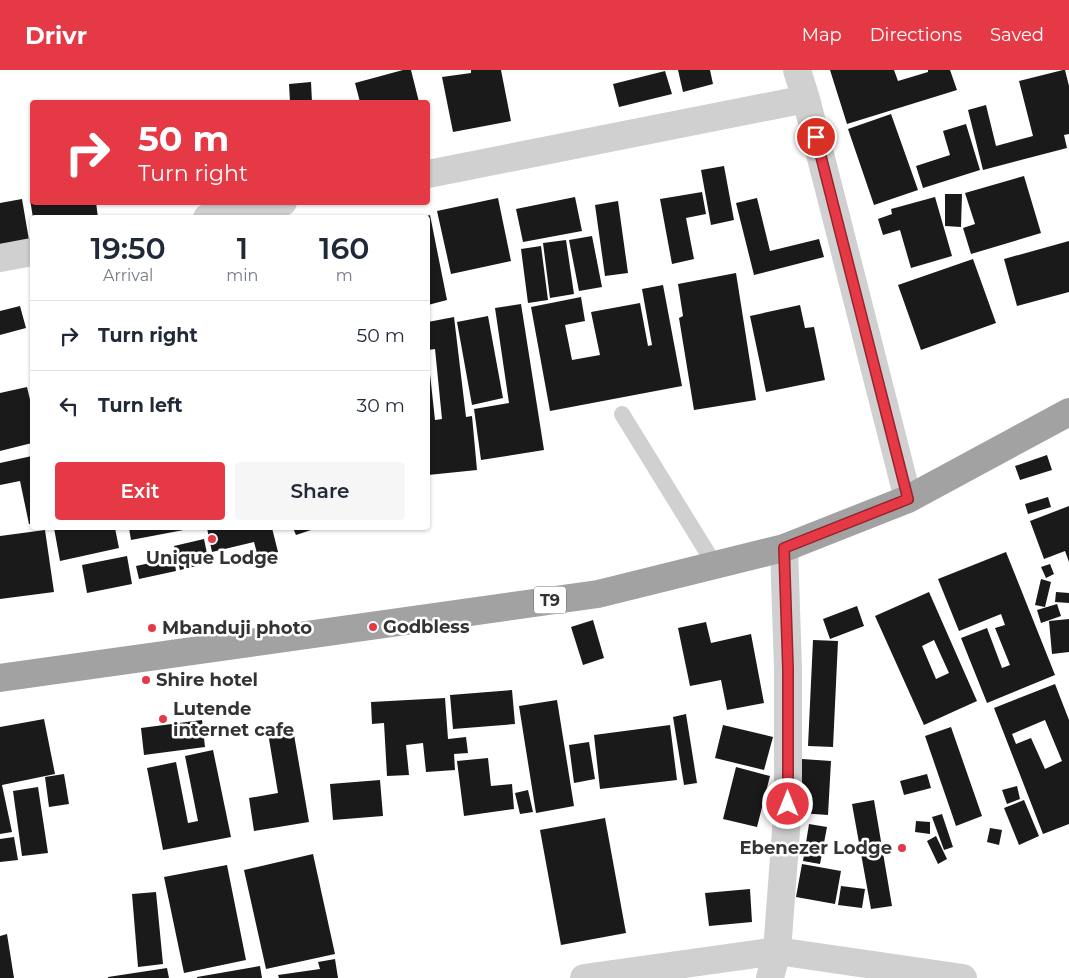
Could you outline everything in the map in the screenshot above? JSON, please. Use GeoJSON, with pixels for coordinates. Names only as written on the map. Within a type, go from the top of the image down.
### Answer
{"type":"FeatureCollection","features":[{"type":"Feature","properties":{"kind":"highway","name":"T9"},"geometry":{"type":"LineString","coordinates":[[0,678],[598,594],[784,548],[908,499],[1069,412]]}},
{"type":"Feature","properties":{"kind":"street"},"geometry":{"type":"LineString","coordinates":[[797,70],[908,499]]}},
{"type":"Feature","properties":{"kind":"street"},"geometry":{"type":"LineString","coordinates":[[430,174],[806,99]]}},
{"type":"Feature","properties":{"kind":"street"},"geometry":{"type":"LineString","coordinates":[[221,215],[269,205]]}},
{"type":"Feature","properties":{"kind":"street"},"geometry":{"type":"LineString","coordinates":[[0,258],[30,252]]}},
{"type":"Feature","properties":{"kind":"street"},"geometry":{"type":"LineString","coordinates":[[770,978],[777,951],[788,804],[788,669],[784,548]]}},
{"type":"Feature","properties":{"kind":"street"},"geometry":{"type":"LineString","coordinates":[[584,978],[777,951],[963,978]]}},
{"type":"Feature","properties":{"kind":"lane"},"geometry":{"type":"LineString","coordinates":[[622,414],[715,565]]}},
{"type":"Feature","properties":{"kind":"building"},"geometry":{"type":"Polygon","coordinates":[[[403,70],[411,70],[418,100],[359,100],[355,83],[403,70]]]}},
{"type":"Feature","properties":{"kind":"building"},"geometry":{"type":"Polygon","coordinates":[[[471,70],[501,70],[511,121],[453,132],[442,77],[471,73],[471,70]]]}},
{"type":"Feature","properties":{"kind":"building"},"geometry":{"type":"Polygon","coordinates":[[[678,70],[710,70],[713,84],[683,92],[678,70]]]}},
{"type":"Feature","properties":{"kind":"building"},"geometry":{"type":"Polygon","coordinates":[[[830,70],[894,70],[898,81],[928,72],[928,70],[950,70],[957,90],[847,124],[830,70]]]}},
{"type":"Feature","properties":{"kind":"building"},"geometry":{"type":"Polygon","coordinates":[[[1065,70],[1069,86],[1069,134],[1064,135],[1067,148],[983,170],[968,110],[986,105],[996,146],[1033,136],[1019,81],[1065,70]]]}},
{"type":"Feature","properties":{"kind":"building"},"geometry":{"type":"Polygon","coordinates":[[[665,71],[672,94],[619,107],[613,84],[665,71]]]}},
{"type":"Feature","properties":{"kind":"building"},"geometry":{"type":"Polygon","coordinates":[[[311,82],[312,100],[290,100],[289,84],[311,82]]]}},
{"type":"Feature","properties":{"kind":"building"},"geometry":{"type":"Polygon","coordinates":[[[891,114],[918,190],[874,205],[848,129],[891,114]]]}},
{"type":"Feature","properties":{"kind":"building"},"geometry":{"type":"Polygon","coordinates":[[[966,124],[980,170],[923,188],[916,166],[950,155],[943,131],[966,124]]]}},
{"type":"Feature","properties":{"kind":"building"},"geometry":{"type":"Polygon","coordinates":[[[724,166],[734,220],[711,225],[701,170],[724,166]]]}},
{"type":"Feature","properties":{"kind":"building"},"geometry":{"type":"Polygon","coordinates":[[[1024,176],[1041,233],[971,254],[963,228],[975,224],[965,193],[1024,176]]]}},
{"type":"Feature","properties":{"kind":"building"},"geometry":{"type":"Polygon","coordinates":[[[702,192],[706,214],[686,218],[694,259],[672,264],[660,199],[702,192]]]}},
{"type":"Feature","properties":{"kind":"building"},"geometry":{"type":"Polygon","coordinates":[[[945,194],[962,194],[961,227],[945,226],[945,194]]]}},
{"type":"Feature","properties":{"kind":"building"},"geometry":{"type":"Polygon","coordinates":[[[575,197],[582,231],[523,242],[516,209],[575,197]]]}},
{"type":"Feature","properties":{"kind":"building"},"geometry":{"type":"Polygon","coordinates":[[[935,197],[952,256],[911,268],[900,230],[883,235],[878,219],[892,214],[891,209],[935,197]]]}},
{"type":"Feature","properties":{"kind":"building"},"geometry":{"type":"Polygon","coordinates":[[[498,198],[511,261],[451,274],[437,211],[498,198]]]}},
{"type":"Feature","properties":{"kind":"building"},"geometry":{"type":"Polygon","coordinates":[[[757,198],[770,251],[819,239],[824,257],[754,275],[736,203],[757,198]]]}},
{"type":"Feature","properties":{"kind":"building"},"geometry":{"type":"Polygon","coordinates":[[[22,199],[29,240],[0,246],[0,203],[22,199]]]}},
{"type":"Feature","properties":{"kind":"building"},"geometry":{"type":"Polygon","coordinates":[[[618,201],[628,273],[605,276],[595,205],[618,201]]]}},
{"type":"Feature","properties":{"kind":"building"},"geometry":{"type":"Polygon","coordinates":[[[31,205],[96,205],[98,215],[33,215],[31,205]]]}},
{"type":"Feature","properties":{"kind":"building"},"geometry":{"type":"Polygon","coordinates":[[[430,215],[447,300],[430,304],[430,215]]]}},
{"type":"Feature","properties":{"kind":"building"},"geometry":{"type":"Polygon","coordinates":[[[592,236],[602,287],[579,291],[569,240],[592,236]]]}},
{"type":"Feature","properties":{"kind":"building"},"geometry":{"type":"Polygon","coordinates":[[[566,240],[574,294],[550,298],[543,243],[566,240]]]}},
{"type":"Feature","properties":{"kind":"building"},"geometry":{"type":"Polygon","coordinates":[[[1069,241],[1069,292],[1017,306],[1004,259],[1069,241]]]}},
{"type":"Feature","properties":{"kind":"building"},"geometry":{"type":"Polygon","coordinates":[[[541,246],[548,300],[528,303],[521,249],[541,246]]]}},
{"type":"Feature","properties":{"kind":"building"},"geometry":{"type":"Polygon","coordinates":[[[973,259],[996,323],[921,350],[898,285],[973,259]]]}},
{"type":"Feature","properties":{"kind":"building"},"geometry":{"type":"Polygon","coordinates":[[[736,273],[756,400],[694,410],[679,318],[683,316],[678,284],[736,273]]]}},
{"type":"Feature","properties":{"kind":"building"},"geometry":{"type":"Polygon","coordinates":[[[663,285],[682,386],[550,411],[531,307],[581,297],[585,321],[565,325],[572,360],[600,355],[591,312],[640,303],[648,346],[652,345],[642,289],[663,285]]]}},
{"type":"Feature","properties":{"kind":"building"},"geometry":{"type":"Polygon","coordinates":[[[521,304],[544,450],[481,460],[474,409],[509,403],[495,308],[521,304]]]}},
{"type":"Feature","properties":{"kind":"building"},"geometry":{"type":"Polygon","coordinates":[[[800,305],[805,328],[814,327],[825,380],[766,392],[750,316],[800,305]]]}},
{"type":"Feature","properties":{"kind":"building"},"geometry":{"type":"Polygon","coordinates":[[[20,306],[26,328],[0,335],[0,311],[20,306]]]}},
{"type":"Feature","properties":{"kind":"building"},"geometry":{"type":"Polygon","coordinates":[[[488,316],[503,398],[472,405],[457,322],[488,316]]]}},
{"type":"Feature","properties":{"kind":"building"},"geometry":{"type":"Polygon","coordinates":[[[454,317],[466,417],[472,416],[477,470],[430,475],[430,374],[435,420],[442,419],[435,349],[430,350],[430,322],[454,317]]]}},
{"type":"Feature","properties":{"kind":"building"},"geometry":{"type":"Polygon","coordinates":[[[27,387],[30,400],[30,444],[0,451],[0,393],[27,387]]]}},
{"type":"Feature","properties":{"kind":"building"},"geometry":{"type":"Polygon","coordinates":[[[1047,455],[1052,470],[1020,480],[1015,466],[1047,455]]]}},
{"type":"Feature","properties":{"kind":"building"},"geometry":{"type":"Polygon","coordinates":[[[30,456],[30,524],[20,481],[0,485],[0,463],[30,456]]]}},
{"type":"Feature","properties":{"kind":"building"},"geometry":{"type":"Polygon","coordinates":[[[1048,497],[1051,507],[1028,514],[1025,504],[1048,497]]]}},
{"type":"Feature","properties":{"kind":"building"},"geometry":{"type":"Polygon","coordinates":[[[1069,506],[1069,562],[1065,551],[1044,559],[1030,521],[1069,506]]]}},
{"type":"Feature","properties":{"kind":"building"},"geometry":{"type":"Polygon","coordinates":[[[45,530],[54,592],[0,599],[0,536],[45,530]]]}},
{"type":"Feature","properties":{"kind":"building"},"geometry":{"type":"Polygon","coordinates":[[[54,530],[115,530],[119,548],[60,561],[54,530]]]}},
{"type":"Feature","properties":{"kind":"building"},"geometry":{"type":"Polygon","coordinates":[[[129,530],[184,530],[131,540],[129,530]]]}},
{"type":"Feature","properties":{"kind":"building"},"geometry":{"type":"Polygon","coordinates":[[[207,530],[272,530],[278,552],[258,557],[254,542],[212,552],[207,530]]]}},
{"type":"Feature","properties":{"kind":"building"},"geometry":{"type":"Polygon","coordinates":[[[294,530],[311,530],[296,535],[294,530]]]}},
{"type":"Feature","properties":{"kind":"building"},"geometry":{"type":"Polygon","coordinates":[[[204,539],[209,563],[180,570],[174,546],[204,539]]]}},
{"type":"Feature","properties":{"kind":"building"},"geometry":{"type":"Polygon","coordinates":[[[1006,552],[1055,675],[987,703],[961,638],[987,628],[1002,668],[1010,665],[995,628],[1005,625],[1001,614],[959,631],[938,579],[1006,552]]]}},
{"type":"Feature","properties":{"kind":"building"},"geometry":{"type":"Polygon","coordinates":[[[127,556],[132,584],[87,593],[82,565],[127,556]]]}},
{"type":"Feature","properties":{"kind":"building"},"geometry":{"type":"Polygon","coordinates":[[[174,558],[176,571],[139,579],[136,566],[174,558]]]}},
{"type":"Feature","properties":{"kind":"building"},"geometry":{"type":"Polygon","coordinates":[[[1050,564],[1054,574],[1046,578],[1041,567],[1050,564]]]}},
{"type":"Feature","properties":{"kind":"building"},"geometry":{"type":"Polygon","coordinates":[[[1041,579],[1051,582],[1045,607],[1035,605],[1041,579]]]}},
{"type":"Feature","properties":{"kind":"building"},"geometry":{"type":"Polygon","coordinates":[[[929,592],[977,701],[924,725],[875,616],[929,592]],[[934,640],[922,646],[936,679],[949,673],[934,640]]]}},
{"type":"Feature","properties":{"kind":"building"},"geometry":{"type":"Polygon","coordinates":[[[1056,592],[1069,593],[1069,603],[1055,602],[1056,592]]]}},
{"type":"Feature","properties":{"kind":"building"},"geometry":{"type":"Polygon","coordinates":[[[1057,604],[1061,616],[1041,623],[1037,610],[1057,604]]]}},
{"type":"Feature","properties":{"kind":"building"},"geometry":{"type":"Polygon","coordinates":[[[857,606],[864,626],[830,639],[823,619],[857,606]]]}},
{"type":"Feature","properties":{"kind":"building"},"geometry":{"type":"Polygon","coordinates":[[[1069,619],[1069,652],[1052,654],[1049,621],[1069,619]]]}},
{"type":"Feature","properties":{"kind":"building"},"geometry":{"type":"Polygon","coordinates":[[[593,620],[604,658],[583,665],[571,627],[593,620]]]}},
{"type":"Feature","properties":{"kind":"building"},"geometry":{"type":"Polygon","coordinates":[[[706,622],[711,643],[751,634],[764,703],[727,710],[721,680],[690,686],[678,628],[706,622]]]}},
{"type":"Feature","properties":{"kind":"building"},"geometry":{"type":"Polygon","coordinates":[[[813,640],[838,641],[833,747],[808,746],[813,640]]]}},
{"type":"Feature","properties":{"kind":"building"},"geometry":{"type":"Polygon","coordinates":[[[1055,684],[1069,720],[1069,824],[1043,834],[994,708],[1055,684]],[[1045,720],[1012,734],[1016,744],[1031,738],[1045,769],[1062,761],[1045,720]]]}},
{"type":"Feature","properties":{"kind":"building"},"geometry":{"type":"Polygon","coordinates":[[[512,690],[515,724],[453,729],[450,695],[512,690]]]}},
{"type":"Feature","properties":{"kind":"building"},"geometry":{"type":"Polygon","coordinates":[[[445,698],[448,739],[466,737],[468,753],[454,754],[455,770],[426,772],[423,743],[406,745],[409,775],[387,776],[384,723],[372,724],[371,702],[445,698]]]}},
{"type":"Feature","properties":{"kind":"building"},"geometry":{"type":"Polygon","coordinates":[[[557,700],[574,806],[536,813],[519,706],[557,700]]]}},
{"type":"Feature","properties":{"kind":"building"},"geometry":{"type":"Polygon","coordinates":[[[686,714],[697,783],[684,785],[673,717],[686,714]]]}},
{"type":"Feature","properties":{"kind":"building"},"geometry":{"type":"Polygon","coordinates":[[[44,719],[55,774],[2,785],[12,832],[0,834],[0,727],[44,719]]]}},
{"type":"Feature","properties":{"kind":"building"},"geometry":{"type":"Polygon","coordinates":[[[202,720],[205,747],[144,755],[141,728],[202,720]]]}},
{"type":"Feature","properties":{"kind":"building"},"geometry":{"type":"Polygon","coordinates":[[[670,725],[677,780],[600,789],[594,735],[670,725]]]}},
{"type":"Feature","properties":{"kind":"building"},"geometry":{"type":"Polygon","coordinates":[[[723,725],[773,737],[764,770],[715,758],[723,725]]]}},
{"type":"Feature","properties":{"kind":"building"},"geometry":{"type":"Polygon","coordinates":[[[951,727],[982,816],[956,826],[925,736],[951,727]]]}},
{"type":"Feature","properties":{"kind":"building"},"geometry":{"type":"Polygon","coordinates":[[[293,729],[309,822],[254,831],[249,798],[278,793],[268,733],[293,729]]]}},
{"type":"Feature","properties":{"kind":"building"},"geometry":{"type":"Polygon","coordinates":[[[589,742],[595,779],[574,783],[569,745],[589,742]]]}},
{"type":"Feature","properties":{"kind":"building"},"geometry":{"type":"Polygon","coordinates":[[[213,750],[231,837],[163,850],[147,768],[176,762],[188,823],[198,821],[185,756],[213,750]]]}},
{"type":"Feature","properties":{"kind":"building"},"geometry":{"type":"Polygon","coordinates":[[[488,758],[491,786],[512,784],[514,809],[464,816],[457,761],[488,758]]]}},
{"type":"Feature","properties":{"kind":"building"},"geometry":{"type":"Polygon","coordinates":[[[802,759],[831,761],[828,815],[800,813],[802,759]]]}},
{"type":"Feature","properties":{"kind":"building"},"geometry":{"type":"Polygon","coordinates":[[[736,767],[770,776],[757,827],[723,819],[736,767]]]}},
{"type":"Feature","properties":{"kind":"building"},"geometry":{"type":"Polygon","coordinates":[[[64,774],[69,804],[49,807],[45,777],[64,774]]]}},
{"type":"Feature","properties":{"kind":"building"},"geometry":{"type":"Polygon","coordinates":[[[927,774],[931,788],[904,795],[900,781],[927,774]]]}},
{"type":"Feature","properties":{"kind":"building"},"geometry":{"type":"Polygon","coordinates":[[[380,780],[383,816],[333,820],[330,784],[380,780]]]}},
{"type":"Feature","properties":{"kind":"building"},"geometry":{"type":"Polygon","coordinates":[[[1017,786],[1020,799],[1007,804],[1002,790],[1017,786]]]}},
{"type":"Feature","properties":{"kind":"building"},"geometry":{"type":"Polygon","coordinates":[[[38,787],[48,853],[22,856],[13,791],[38,787]]]}},
{"type":"Feature","properties":{"kind":"building"},"geometry":{"type":"Polygon","coordinates":[[[528,790],[533,812],[520,814],[515,793],[528,790]]]}},
{"type":"Feature","properties":{"kind":"building"},"geometry":{"type":"Polygon","coordinates":[[[874,800],[892,906],[871,909],[852,804],[874,800]]]}},
{"type":"Feature","properties":{"kind":"building"},"geometry":{"type":"Polygon","coordinates":[[[1024,800],[1039,836],[1019,845],[1004,808],[1024,800]]]}},
{"type":"Feature","properties":{"kind":"building"},"geometry":{"type":"Polygon","coordinates":[[[942,814],[953,847],[944,850],[932,817],[942,814]]]}},
{"type":"Feature","properties":{"kind":"building"},"geometry":{"type":"Polygon","coordinates":[[[605,818],[626,933],[561,945],[540,830],[605,818]]]}},
{"type":"Feature","properties":{"kind":"building"},"geometry":{"type":"Polygon","coordinates":[[[916,821],[930,822],[930,834],[915,832],[916,821]]]}},
{"type":"Feature","properties":{"kind":"building"},"geometry":{"type":"Polygon","coordinates":[[[809,824],[827,827],[820,864],[803,861],[809,824]]]}},
{"type":"Feature","properties":{"kind":"building"},"geometry":{"type":"Polygon","coordinates":[[[990,828],[1002,830],[999,845],[987,842],[990,828]]]}},
{"type":"Feature","properties":{"kind":"building"},"geometry":{"type":"Polygon","coordinates":[[[936,836],[947,859],[938,864],[927,841],[936,836]]]}},
{"type":"Feature","properties":{"kind":"building"},"geometry":{"type":"Polygon","coordinates":[[[14,837],[18,860],[0,862],[0,839],[14,837]]]}},
{"type":"Feature","properties":{"kind":"building"},"geometry":{"type":"Polygon","coordinates":[[[313,854],[335,954],[266,969],[244,870],[313,854]]]}},
{"type":"Feature","properties":{"kind":"building"},"geometry":{"type":"Polygon","coordinates":[[[802,864],[841,871],[835,904],[796,897],[802,864]]]}},
{"type":"Feature","properties":{"kind":"building"},"geometry":{"type":"Polygon","coordinates":[[[227,865],[246,960],[184,973],[164,877],[227,865]]]}},
{"type":"Feature","properties":{"kind":"building"},"geometry":{"type":"Polygon","coordinates":[[[841,886],[865,889],[862,908],[838,905],[841,886]]]}},
{"type":"Feature","properties":{"kind":"building"},"geometry":{"type":"Polygon","coordinates":[[[750,889],[752,922],[709,926],[705,893],[750,889]]]}},
{"type":"Feature","properties":{"kind":"building"},"geometry":{"type":"Polygon","coordinates":[[[156,892],[163,964],[138,967],[132,894],[156,892]]]}},
{"type":"Feature","properties":{"kind":"building"},"geometry":{"type":"Polygon","coordinates":[[[7,934],[14,978],[0,978],[0,936],[7,934]]]}},
{"type":"Feature","properties":{"kind":"building"},"geometry":{"type":"Polygon","coordinates":[[[335,959],[338,978],[279,978],[278,975],[320,969],[318,962],[335,959]]]}},
{"type":"Feature","properties":{"kind":"building"},"geometry":{"type":"Polygon","coordinates":[[[260,966],[262,978],[197,978],[197,977],[260,966]]]}},
{"type":"Feature","properties":{"kind":"building"},"geometry":{"type":"Polygon","coordinates":[[[167,968],[169,978],[108,978],[108,977],[167,968]]]}},
{"type":"Feature","properties":{"kind":"place","name":"Unique Lodge"},"geometry":{"type":"Point","coordinates":[212,539]}},
{"type":"Feature","properties":{"kind":"place","name":"Godbless"},"geometry":{"type":"Point","coordinates":[373,627]}},
{"type":"Feature","properties":{"kind":"place","name":"Mbanduji photo"},"geometry":{"type":"Point","coordinates":[152,628]}},
{"type":"Feature","properties":{"kind":"place","name":"Shire hotel"},"geometry":{"type":"Point","coordinates":[146,680]}},
{"type":"Feature","properties":{"kind":"place","name":"Lutende internet cafe"},"geometry":{"type":"Point","coordinates":[163,719]}},
{"type":"Feature","properties":{"kind":"place","name":"Ebenezer Lodge"},"geometry":{"type":"Point","coordinates":[902,848]}},
{"type":"Feature","properties":{"kind":"route"},"geometry":{"type":"LineString","coordinates":[[788,804],[788,669],[784,548],[908,499],[816,137]]}}]}
